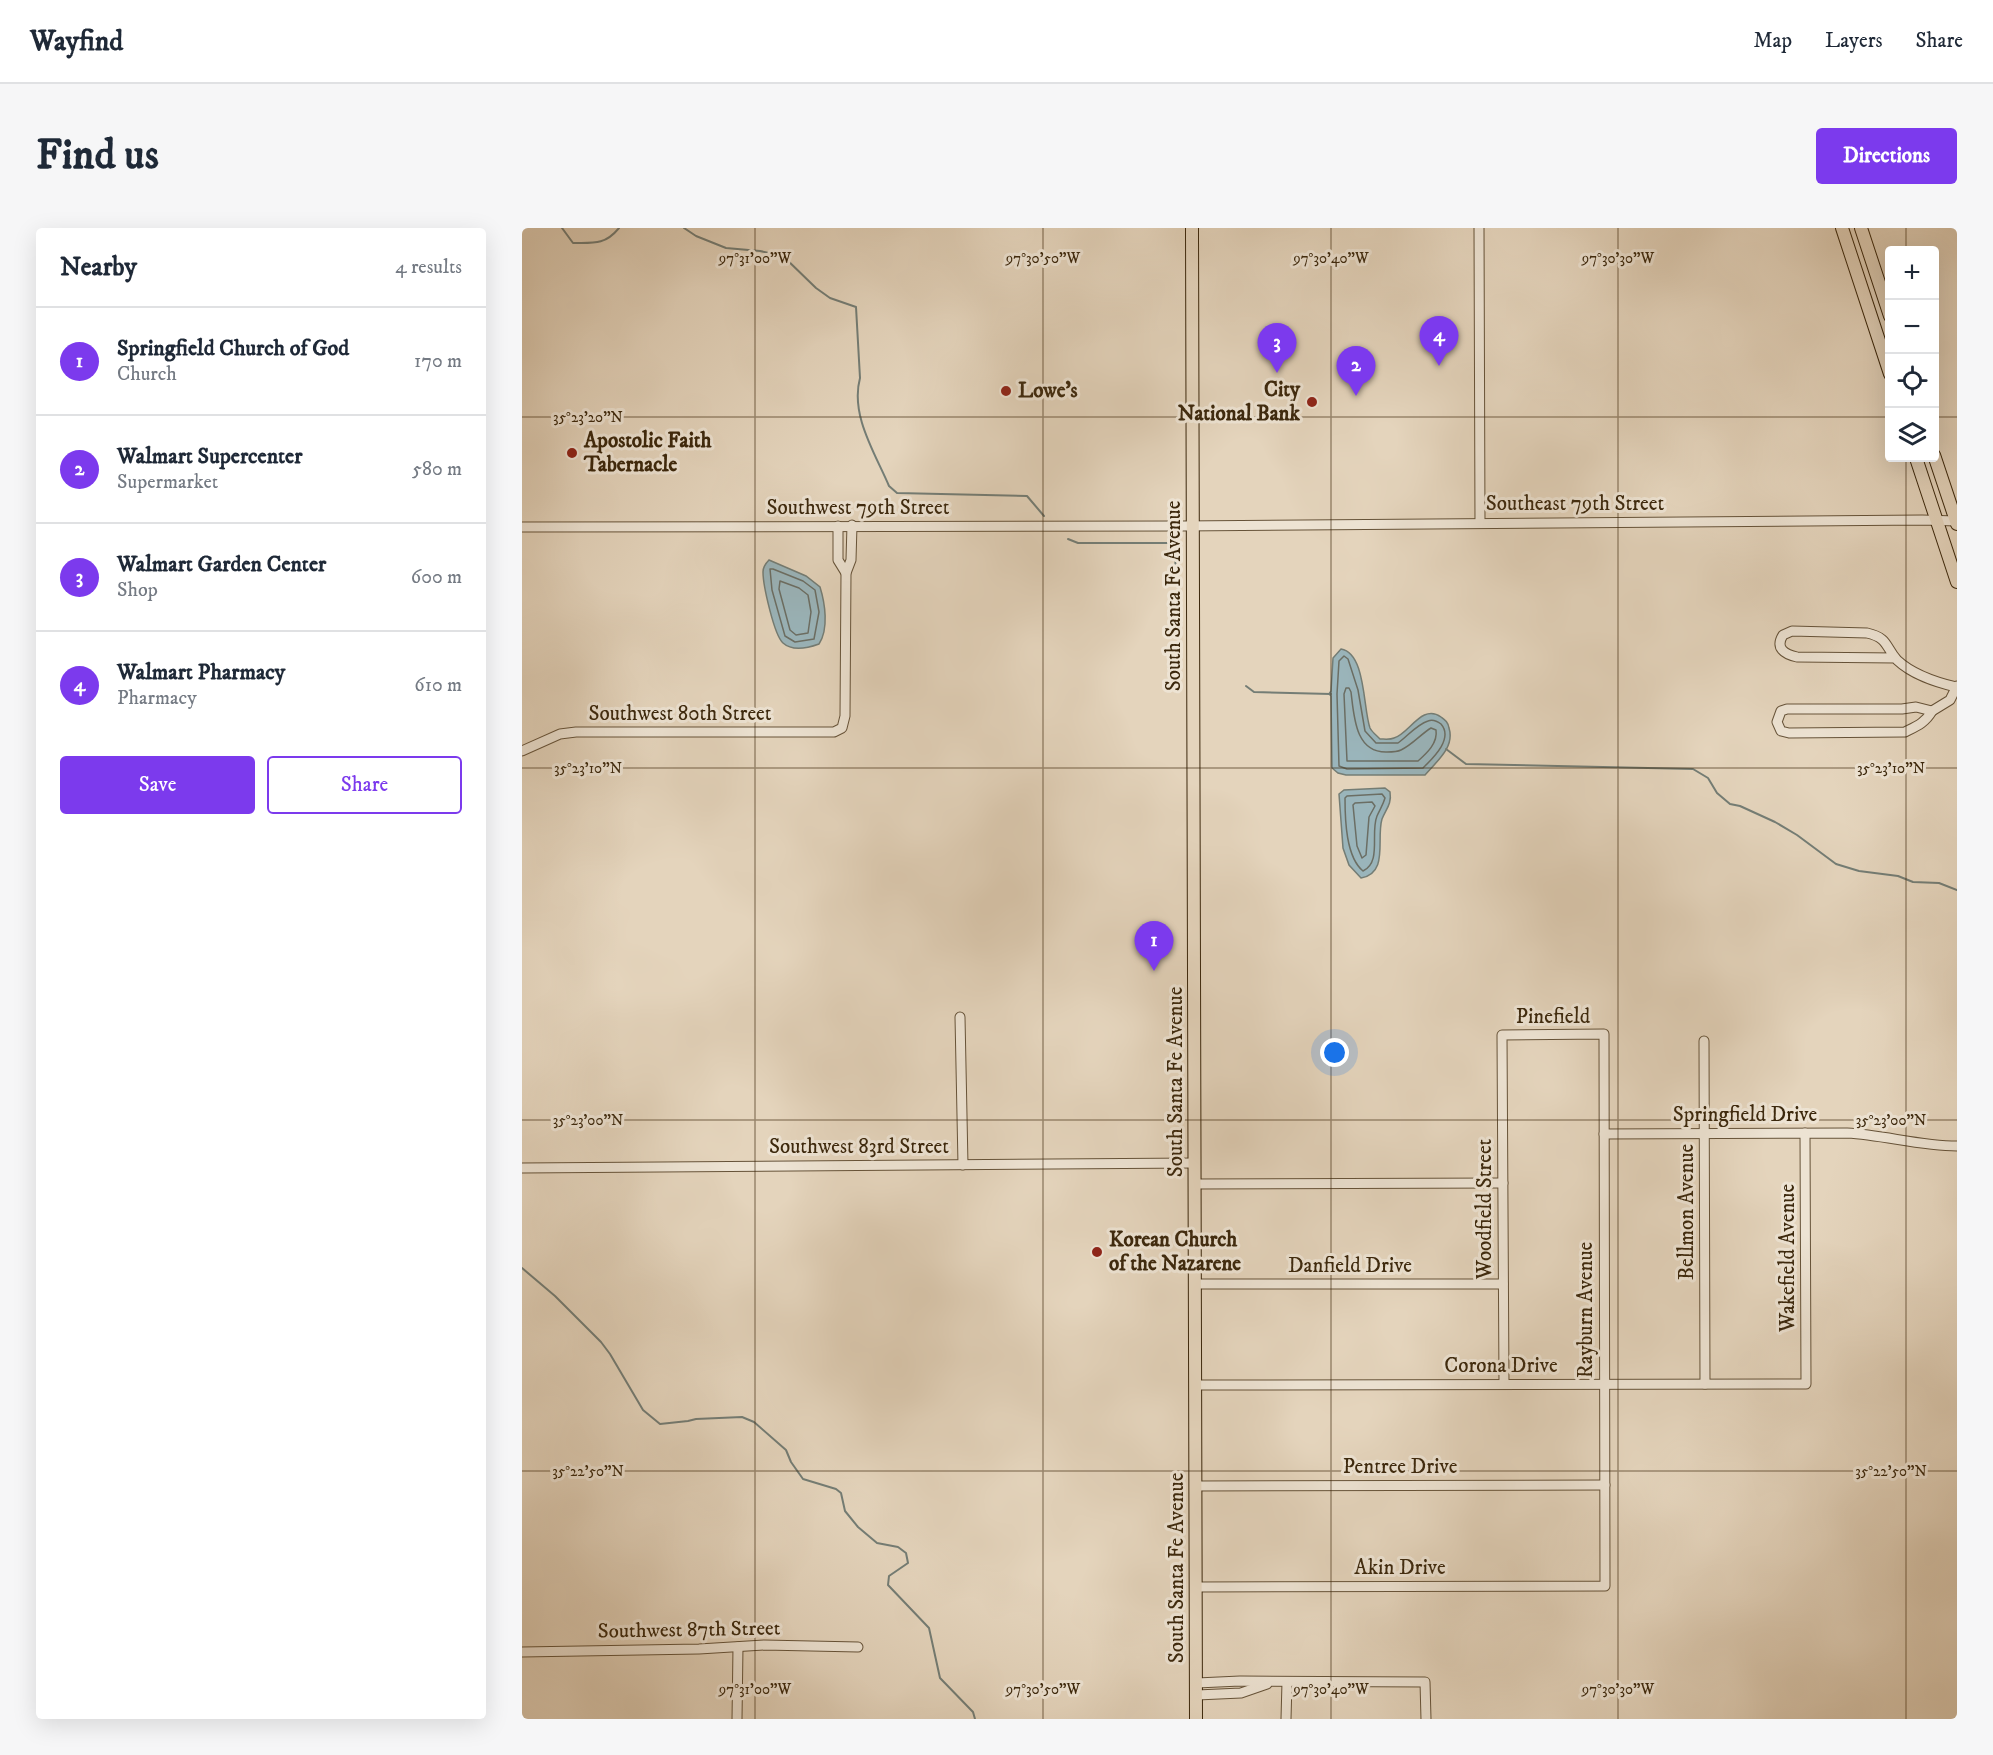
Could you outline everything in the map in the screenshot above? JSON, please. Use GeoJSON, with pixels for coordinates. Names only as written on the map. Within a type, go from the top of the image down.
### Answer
{"type":"FeatureCollection","features":[{"type":"Feature","properties":{"kind":"main road","name":"South Santa Fe Avenue"},"geometry":{"type":"LineString","coordinates":[[1192,228],[1197,1719]]}},
{"type":"Feature","properties":{"kind":"main road"},"geometry":{"type":"LineString","coordinates":[[1842,228],[1885,359]]}},
{"type":"Feature","properties":{"kind":"main road"},"geometry":{"type":"LineString","coordinates":[[1861,228],[1885,301]]}},
{"type":"Feature","properties":{"kind":"main road"},"geometry":{"type":"LineString","coordinates":[[1852,257],[1868,251]]}},
{"type":"Feature","properties":{"kind":"main road"},"geometry":{"type":"LineString","coordinates":[[1917,462],[1957,582]]}},
{"type":"Feature","properties":{"kind":"main road"},"geometry":{"type":"LineString","coordinates":[[1937,462],[1957,522]]}},
{"type":"Feature","properties":{"kind":"street"},"geometry":{"type":"LineString","coordinates":[[1479,228],[1480,523]]}},
{"type":"Feature","properties":{"kind":"street","name":"Southeast 79th Street"},"geometry":{"type":"LineString","coordinates":[[1194,525],[1937,520],[1957,522]]}},
{"type":"Feature","properties":{"kind":"street"},"geometry":{"type":"LineString","coordinates":[[846,573],[851,560],[852,525]]}},
{"type":"Feature","properties":{"kind":"street","name":"Southwest 79th Street"},"geometry":{"type":"LineString","coordinates":[[522,527],[1194,525]]}},
{"type":"Feature","properties":{"kind":"street"},"geometry":{"type":"LineString","coordinates":[[838,526],[838,560],[846,573]]}},
{"type":"Feature","properties":{"kind":"street","name":"Southwest 80th Street"},"geometry":{"type":"LineString","coordinates":[[522,751],[560,734],[576,732],[834,732],[842,728],[845,716],[846,573]]}},
{"type":"Feature","properties":{"kind":"street"},"geometry":{"type":"LineString","coordinates":[[1895,658],[1797,657],[1785,654],[1781,650],[1781,638],[1792,632],[1867,633],[1882,640],[1889,646],[1895,658],[1916,674],[1941,684],[1957,686],[1950,700],[1932,711],[1927,719],[1905,732],[1789,734],[1781,731],[1777,722],[1781,711],[1787,709],[1916,707],[1932,711]]}},
{"type":"Feature","properties":{"kind":"street"},"geometry":{"type":"LineString","coordinates":[[960,1017],[963,1165]]}},
{"type":"Feature","properties":{"kind":"street","name":"Pinefield"},"geometry":{"type":"LineString","coordinates":[[1502,1035],[1604,1034]]}},
{"type":"Feature","properties":{"kind":"street","name":"Rayburn Avenue"},"geometry":{"type":"LineString","coordinates":[[1604,1034],[1605,1586]]}},
{"type":"Feature","properties":{"kind":"street","name":"Woodfield Street"},"geometry":{"type":"LineString","coordinates":[[1502,1035],[1504,1384]]}},
{"type":"Feature","properties":{"kind":"street","name":"Bellmon Avenue"},"geometry":{"type":"LineString","coordinates":[[1704,1041],[1705,1384]]}},
{"type":"Feature","properties":{"kind":"street","name":"Wakefield Avenue"},"geometry":{"type":"LineString","coordinates":[[1805,1133],[1806,1383]]}},
{"type":"Feature","properties":{"kind":"street","name":"Springfield Drive"},"geometry":{"type":"LineString","coordinates":[[1604,1134],[1878,1135],[1920,1143],[1957,1146]]}},
{"type":"Feature","properties":{"kind":"street","name":"Southwest 83rd Street"},"geometry":{"type":"LineString","coordinates":[[522,1168],[1196,1163]]}},
{"type":"Feature","properties":{"kind":"street"},"geometry":{"type":"LineString","coordinates":[[1195,1184],[1503,1182]]}},
{"type":"Feature","properties":{"kind":"street","name":"Danfield Drive"},"geometry":{"type":"LineString","coordinates":[[1196,1284],[1503,1284]]}},
{"type":"Feature","properties":{"kind":"street","name":"Corona Drive"},"geometry":{"type":"LineString","coordinates":[[1196,1385],[1806,1383]]}},
{"type":"Feature","properties":{"kind":"street","name":"Pentree Drive"},"geometry":{"type":"LineString","coordinates":[[1196,1486],[1605,1485]]}},
{"type":"Feature","properties":{"kind":"street","name":"Akin Drive"},"geometry":{"type":"LineString","coordinates":[[1196,1587],[1605,1586]]}},
{"type":"Feature","properties":{"kind":"street","name":"Southwest 87th Street"},"geometry":{"type":"LineString","coordinates":[[522,1652],[772,1645],[858,1647]]}},
{"type":"Feature","properties":{"kind":"street"},"geometry":{"type":"LineString","coordinates":[[737,1719],[738,1647]]}},
{"type":"Feature","properties":{"kind":"street"},"geometry":{"type":"LineString","coordinates":[[1197,1689],[1240,1694],[1272,1682],[1425,1682],[1426,1719]]}},
{"type":"Feature","properties":{"kind":"street"},"geometry":{"type":"LineString","coordinates":[[1286,1719],[1287,1682]]}},
{"type":"Feature","properties":{"kind":"water"},"geometry":{"type":"Polygon","coordinates":[[[769,560],[806,576],[820,587],[825,608],[825,624],[819,644],[805,648],[791,648],[780,638],[763,578],[763,569],[769,560]]]}},
{"type":"Feature","properties":{"kind":"water"},"geometry":{"type":"Polygon","coordinates":[[[1341,649],[1355,660],[1362,683],[1370,728],[1380,739],[1391,739],[1400,735],[1422,716],[1428,714],[1441,717],[1449,726],[1450,735],[1447,748],[1425,775],[1346,775],[1332,768],[1331,696],[1329,694],[1333,658],[1341,649]]]}},
{"type":"Feature","properties":{"kind":"water"},"geometry":{"type":"Polygon","coordinates":[[[1385,788],[1390,792],[1390,800],[1382,819],[1378,862],[1370,875],[1361,878],[1349,865],[1343,848],[1339,794],[1344,790],[1385,788]]]}},
{"type":"Feature","properties":{"kind":"waterway"},"geometry":{"type":"LineString","coordinates":[[562,228],[573,243],[593,243],[604,240],[619,228]]}},
{"type":"Feature","properties":{"kind":"waterway"},"geometry":{"type":"LineString","coordinates":[[684,228],[696,236],[726,248],[783,256],[816,288],[830,298],[856,307],[860,378],[858,406],[861,420],[889,486],[897,493],[1027,496],[1044,516]]}},
{"type":"Feature","properties":{"kind":"waterway"},"geometry":{"type":"LineString","coordinates":[[1068,539],[1078,543],[1170,543],[1175,550],[1176,583]]}},
{"type":"Feature","properties":{"kind":"waterway"},"geometry":{"type":"LineString","coordinates":[[1246,686],[1254,692],[1331,694]]}},
{"type":"Feature","properties":{"kind":"waterway"},"geometry":{"type":"LineString","coordinates":[[1446,749],[1466,764],[1693,769],[1708,778],[1717,793],[1730,804],[1740,806],[1775,822],[1836,864],[1859,871],[1898,876],[1913,882],[1939,883],[1957,890]]}},
{"type":"Feature","properties":{"kind":"waterway"},"geometry":{"type":"LineString","coordinates":[[522,1268],[555,1296],[601,1342],[643,1410],[660,1424],[696,1419],[742,1417],[754,1422],[786,1450],[803,1479],[836,1489],[841,1493],[845,1511],[858,1527],[877,1543],[898,1547],[906,1553],[908,1563],[889,1576],[888,1585],[929,1628],[940,1678],[973,1712],[975,1719]]}},
{"type":"Feature","properties":{"kind":"place","name":"Walmart Pharmacy"},"geometry":{"type":"Point","coordinates":[1439,366]}},
{"type":"Feature","properties":{"kind":"place","name":"Walmart Garden Center"},"geometry":{"type":"Point","coordinates":[1277,373]}},
{"type":"Feature","properties":{"kind":"place","name":"Lowe's"},"geometry":{"type":"Point","coordinates":[1006,391]}},
{"type":"Feature","properties":{"kind":"place","name":"Walmart Supercenter"},"geometry":{"type":"Point","coordinates":[1356,396]}},
{"type":"Feature","properties":{"kind":"place","name":"City National Bank"},"geometry":{"type":"Point","coordinates":[1312,402]}},
{"type":"Feature","properties":{"kind":"place","name":"Apostolic Faith Tabernacle"},"geometry":{"type":"Point","coordinates":[572,453]}},
{"type":"Feature","properties":{"kind":"place","name":"Springfield Church of God"},"geometry":{"type":"Point","coordinates":[1154,971]}},
{"type":"Feature","properties":{"kind":"place","name":"Korean Church of the Nazarene"},"geometry":{"type":"Point","coordinates":[1097,1252]}}]}
